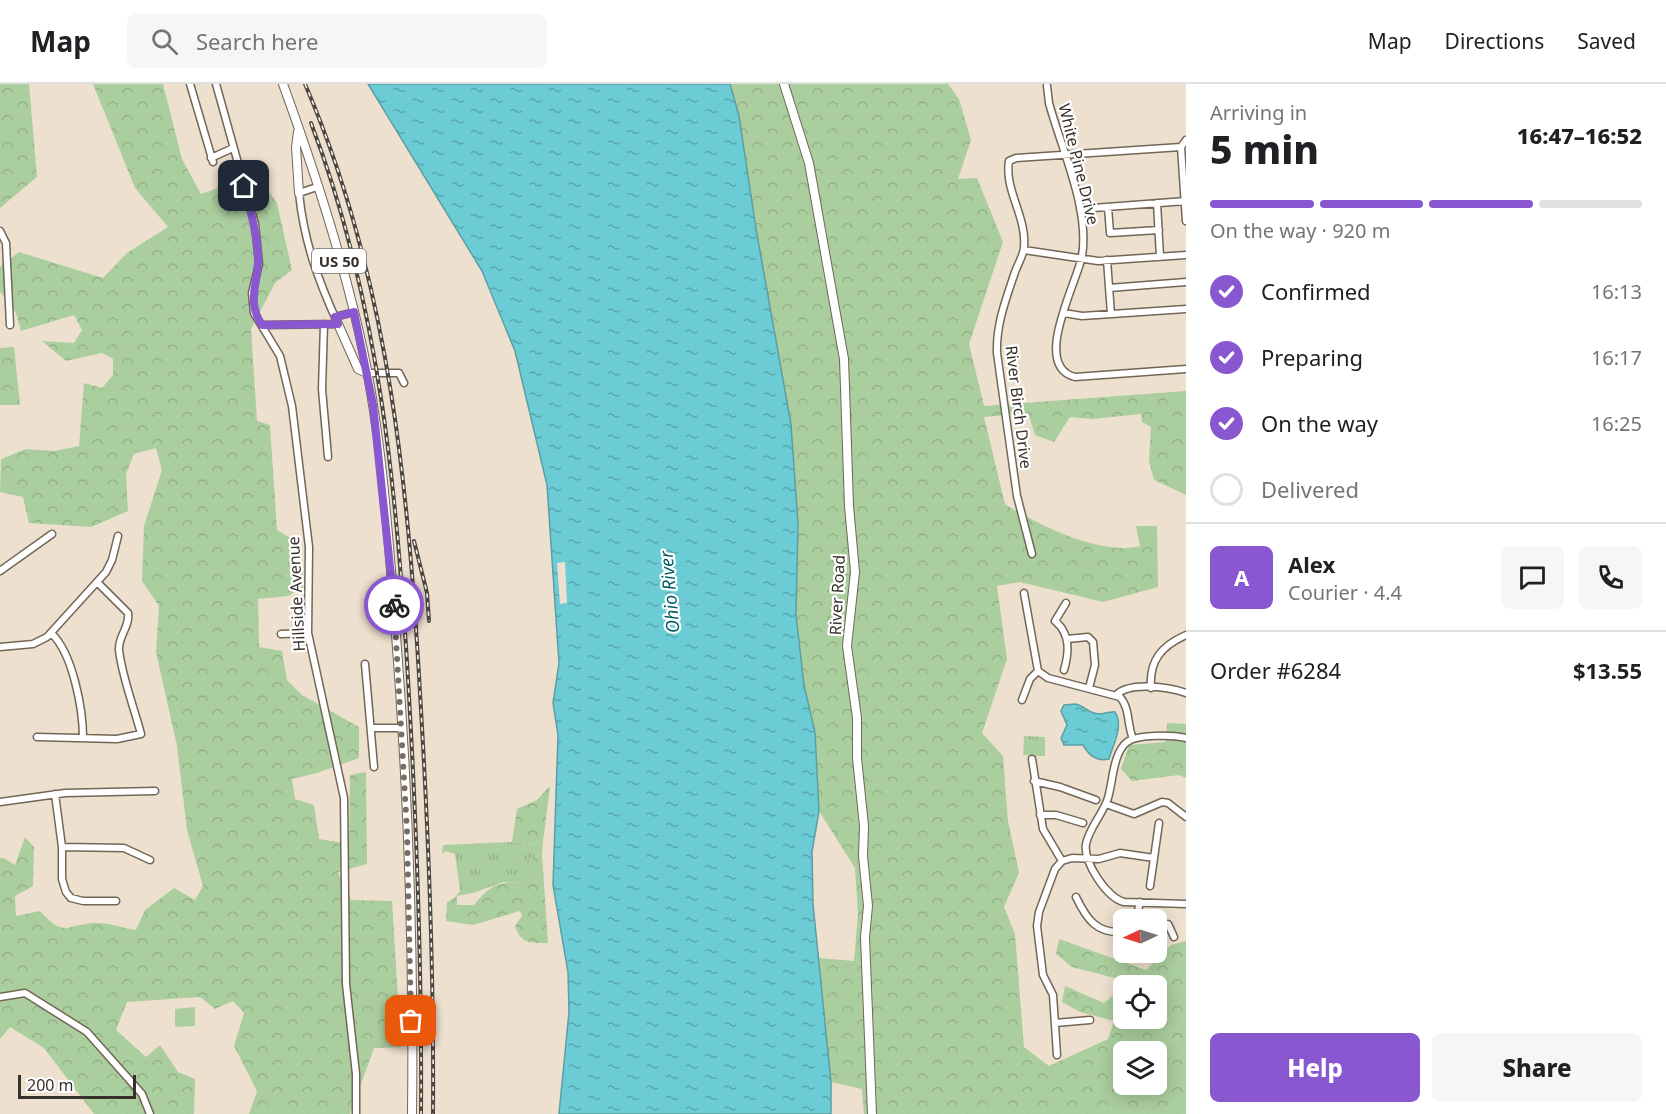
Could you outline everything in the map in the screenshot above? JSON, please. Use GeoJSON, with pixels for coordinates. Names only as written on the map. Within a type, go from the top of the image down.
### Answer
{"type":"FeatureCollection","features":[{"type":"Feature","properties":{"kind":"main road","name":"US 50"},"geometry":{"type":"LineString","coordinates":[[283,84],[317,187],[354,312],[367,373],[391,571],[402,728],[407,831],[412,1114]]}},
{"type":"Feature","properties":{"kind":"main road","name":"River Road"},"geometry":{"type":"LineString","coordinates":[[784,84],[809,163],[844,359],[849,506],[855,572],[847,646],[858,718],[857,758],[864,826],[863,856],[868,906],[865,937],[872,1114]]}},
{"type":"Feature","properties":{"kind":"main road"},"geometry":{"type":"LineString","coordinates":[[298,131],[296,147],[299,193]]}},
{"type":"Feature","properties":{"kind":"main road"},"geometry":{"type":"LineString","coordinates":[[337,320],[358,369],[367,373]]}},
{"type":"Feature","properties":{"kind":"street"},"geometry":{"type":"LineString","coordinates":[[190,84],[212,160],[233,148]]}},
{"type":"Feature","properties":{"kind":"street","name":"Hillside Avenue"},"geometry":{"type":"LineString","coordinates":[[216,84],[255,224],[259,264],[252,298],[254,313],[280,356],[292,406],[309,547],[308,633],[344,798],[346,984],[356,1074],[356,1114]]}},
{"type":"Feature","properties":{"kind":"street","name":"White Pine Drive"},"geometry":{"type":"LineString","coordinates":[[1047,86],[1049,103],[1080,209],[1083,230],[1082,258],[1056,341],[1059,366],[1068,375],[1075,376],[1186,369]]}},
{"type":"Feature","properties":{"kind":"street"},"geometry":{"type":"LineString","coordinates":[[1186,140],[1181,147],[1186,221]]}},
{"type":"Feature","properties":{"kind":"street"},"geometry":{"type":"LineString","coordinates":[[1064,155],[1181,147]]}},
{"type":"Feature","properties":{"kind":"street","name":"River Birch Drive"},"geometry":{"type":"LineString","coordinates":[[1032,554],[1017,496],[997,340],[1004,304],[1024,250],[1022,224],[1008,174],[1008,161],[1016,158],[1064,155]]}},
{"type":"Feature","properties":{"kind":"street"},"geometry":{"type":"LineString","coordinates":[[317,187],[299,193],[310,259],[337,320]]}},
{"type":"Feature","properties":{"kind":"street"},"geometry":{"type":"LineString","coordinates":[[1080,209],[1185,201]]}},
{"type":"Feature","properties":{"kind":"street"},"geometry":{"type":"LineString","coordinates":[[1157,203],[1160,257]]}},
{"type":"Feature","properties":{"kind":"street"},"geometry":{"type":"LineString","coordinates":[[1108,207],[1110,233],[1159,230]]}},
{"type":"Feature","properties":{"kind":"street"},"geometry":{"type":"LineString","coordinates":[[0,231],[6,243],[10,325]]}},
{"type":"Feature","properties":{"kind":"street"},"geometry":{"type":"LineString","coordinates":[[1024,250],[1107,260],[1186,255]]}},
{"type":"Feature","properties":{"kind":"street"},"geometry":{"type":"LineString","coordinates":[[1107,260],[1111,314]]}},
{"type":"Feature","properties":{"kind":"street"},"geometry":{"type":"LineString","coordinates":[[1109,288],[1186,282]]}},
{"type":"Feature","properties":{"kind":"street"},"geometry":{"type":"LineString","coordinates":[[1064,313],[1082,316],[1186,309]]}},
{"type":"Feature","properties":{"kind":"street"},"geometry":{"type":"LineString","coordinates":[[262,325],[324,324],[354,312]]}},
{"type":"Feature","properties":{"kind":"street"},"geometry":{"type":"LineString","coordinates":[[324,324],[322,389],[328,457]]}},
{"type":"Feature","properties":{"kind":"street"},"geometry":{"type":"LineString","coordinates":[[367,373],[399,373],[404,383]]}},
{"type":"Feature","properties":{"kind":"street"},"geometry":{"type":"LineString","coordinates":[[0,571],[52,534]]}},
{"type":"Feature","properties":{"kind":"street"},"geometry":{"type":"LineString","coordinates":[[0,647],[33,644],[51,633],[97,582],[112,561],[118,536]]}},
{"type":"Feature","properties":{"kind":"street"},"geometry":{"type":"LineString","coordinates":[[37,737],[122,738],[141,734],[120,650],[120,641],[128,621],[128,613],[97,582]]}},
{"type":"Feature","properties":{"kind":"street"},"geometry":{"type":"LineString","coordinates":[[1024,593],[1038,671],[1048,678],[1116,695],[1126,705],[1128,729],[1133,739]]}},
{"type":"Feature","properties":{"kind":"street"},"geometry":{"type":"LineString","coordinates":[[1064,670],[1068,657],[1067,639],[1056,621],[1066,603]]}},
{"type":"Feature","properties":{"kind":"street"},"geometry":{"type":"LineString","coordinates":[[51,633],[67,657],[82,716],[82,738]]}},
{"type":"Feature","properties":{"kind":"street"},"geometry":{"type":"LineString","coordinates":[[281,634],[308,633]]}},
{"type":"Feature","properties":{"kind":"street"},"geometry":{"type":"LineString","coordinates":[[1151,688],[1150,669],[1154,662],[1166,649],[1186,635]]}},
{"type":"Feature","properties":{"kind":"street"},"geometry":{"type":"LineString","coordinates":[[1067,639],[1088,637],[1093,642],[1095,665],[1089,688]]}},
{"type":"Feature","properties":{"kind":"street"},"geometry":{"type":"LineString","coordinates":[[365,664],[374,767]]}},
{"type":"Feature","properties":{"kind":"street"},"geometry":{"type":"LineString","coordinates":[[1022,700],[1030,679],[1038,671]]}},
{"type":"Feature","properties":{"kind":"street"},"geometry":{"type":"LineString","coordinates":[[1116,695],[1127,687],[1186,693]]}},
{"type":"Feature","properties":{"kind":"street"},"geometry":{"type":"LineString","coordinates":[[371,728],[402,728]]}},
{"type":"Feature","properties":{"kind":"street"},"geometry":{"type":"LineString","coordinates":[[1186,738],[1168,735],[1133,739],[1120,751],[1106,804],[1087,842],[1088,858],[1111,896],[1119,901],[1186,904]]}},
{"type":"Feature","properties":{"kind":"street"},"geometry":{"type":"LineString","coordinates":[[1032,759],[1034,781],[1045,833],[1062,861]]}},
{"type":"Feature","properties":{"kind":"street"},"geometry":{"type":"LineString","coordinates":[[1034,781],[1060,786],[1095,800]]}},
{"type":"Feature","properties":{"kind":"street"},"geometry":{"type":"LineString","coordinates":[[0,802],[55,794],[155,791]]}},
{"type":"Feature","properties":{"kind":"street"},"geometry":{"type":"LineString","coordinates":[[55,794],[63,847],[62,879],[68,896],[82,902],[116,901]]}},
{"type":"Feature","properties":{"kind":"street"},"geometry":{"type":"LineString","coordinates":[[1106,804],[1134,814],[1162,802],[1186,817]]}},
{"type":"Feature","properties":{"kind":"street"},"geometry":{"type":"LineString","coordinates":[[1040,815],[1056,815],[1083,823]]}},
{"type":"Feature","properties":{"kind":"street"},"geometry":{"type":"LineString","coordinates":[[1150,886],[1160,823]]}},
{"type":"Feature","properties":{"kind":"street"},"geometry":{"type":"LineString","coordinates":[[63,847],[124,848],[150,860]]}},
{"type":"Feature","properties":{"kind":"street"},"geometry":{"type":"LineString","coordinates":[[1057,1055],[1053,995],[1042,968],[1037,921],[1055,869],[1062,861],[1120,853],[1154,858]]}},
{"type":"Feature","properties":{"kind":"street"},"geometry":{"type":"LineString","coordinates":[[1076,897],[1094,926],[1113,930]]}},
{"type":"Feature","properties":{"kind":"street"},"geometry":{"type":"LineString","coordinates":[[1138,909],[1140,902]]}},
{"type":"Feature","properties":{"kind":"street"},"geometry":{"type":"LineString","coordinates":[[1167,924],[1174,937]]}},
{"type":"Feature","properties":{"kind":"street"},"geometry":{"type":"LineString","coordinates":[[0,997],[25,993],[87,1032],[142,1094],[150,1114]]}},
{"type":"Feature","properties":{"kind":"street"},"geometry":{"type":"LineString","coordinates":[[1055,1023],[1090,1020]]}},
{"type":"Feature","properties":{"kind":"green space"},"geometry":{"type":"Polygon","coordinates":[[[0,84],[29,84],[37,177],[0,208],[0,84]]]}},
{"type":"Feature","properties":{"kind":"green space"},"geometry":{"type":"Polygon","coordinates":[[[93,84],[163,84],[182,159],[201,194],[257,175],[277,203],[292,270],[275,283],[251,329],[257,421],[270,425],[277,530],[302,545],[303,587],[288,596],[258,599],[259,647],[282,651],[287,680],[302,695],[359,727],[359,758],[292,779],[295,799],[314,805],[319,839],[349,844],[350,775],[366,772],[367,864],[338,872],[351,900],[392,901],[401,1047],[374,1048],[350,1114],[249,1114],[257,1091],[234,1046],[244,1013],[233,1001],[215,1009],[200,997],[127,1002],[116,1030],[146,1057],[160,1045],[178,1072],[195,1079],[194,1114],[94,1114],[44,1048],[10,1027],[0,1039],[0,858],[15,865],[25,837],[34,847],[33,886],[15,896],[16,916],[40,911],[60,927],[99,923],[136,930],[145,910],[174,888],[195,900],[203,886],[187,830],[177,746],[156,652],[159,606],[142,581],[144,526],[162,470],[156,448],[134,454],[126,474],[128,511],[91,527],[29,523],[23,497],[0,492],[1,459],[26,449],[54,451],[79,446],[84,383],[102,388],[113,375],[113,359],[102,353],[66,361],[42,341],[74,343],[82,330],[74,315],[21,331],[16,313],[0,291],[0,267],[19,252],[103,278],[127,253],[168,227],[135,188],[93,84]]]}},
{"type":"Feature","properties":{"kind":"green space"},"geometry":{"type":"Polygon","coordinates":[[[730,84],[948,84],[959,99],[971,140],[958,179],[977,178],[1003,242],[969,344],[984,406],[1186,391],[1186,495],[1154,480],[1149,461],[1151,427],[1142,422],[1141,414],[1092,419],[1070,417],[1054,442],[1035,435],[1028,413],[984,417],[1005,504],[1070,537],[1107,547],[1140,546],[1136,526],[1157,526],[1158,587],[1103,602],[1020,582],[997,586],[1007,659],[982,733],[1003,756],[1008,821],[1019,873],[1004,907],[1015,934],[1024,1047],[1049,1066],[1108,1039],[1113,1024],[1113,1029],[1167,1029],[1167,975],[1113,975],[1113,978],[1072,967],[1056,954],[1059,939],[1113,958],[1113,963],[1126,963],[1146,970],[1153,963],[1167,963],[1167,949],[1171,945],[1186,941],[1186,1114],[864,1114],[862,1089],[831,1082],[819,958],[854,961],[858,914],[855,868],[819,811],[815,732],[804,685],[796,615],[798,524],[791,424],[756,229],[739,116],[730,84]]]}},
{"type":"Feature","properties":{"kind":"green space"},"geometry":{"type":"Polygon","coordinates":[[[14,347],[20,405],[0,405],[0,348],[14,347]]]}},
{"type":"Feature","properties":{"kind":"green space"},"geometry":{"type":"Polygon","coordinates":[[[1167,723],[1186,724],[1186,778],[1179,775],[1132,781],[1121,769],[1129,745],[1166,742],[1167,723]]]}},
{"type":"Feature","properties":{"kind":"green space"},"geometry":{"type":"Polygon","coordinates":[[[1024,736],[1045,737],[1045,756],[1023,755],[1024,736]]]}},
{"type":"Feature","properties":{"kind":"green space"},"geometry":{"type":"Polygon","coordinates":[[[1024,746],[1045,747],[1044,756],[1024,755],[1024,746]]]}},
{"type":"Feature","properties":{"kind":"green space"},"geometry":{"type":"Polygon","coordinates":[[[550,786],[543,842],[521,846],[512,842],[517,809],[537,800],[550,786]]]}},
{"type":"Feature","properties":{"kind":"green space"},"geometry":{"type":"Polygon","coordinates":[[[512,842],[521,846],[543,842],[542,854],[523,863],[528,883],[503,882],[473,893],[456,896],[460,891],[455,854],[446,851],[442,854],[443,845],[512,842]]]}},
{"type":"Feature","properties":{"kind":"green space"},"geometry":{"type":"Polygon","coordinates":[[[542,854],[548,943],[527,941],[520,936],[515,926],[522,916],[520,911],[473,925],[446,921],[447,902],[457,896],[457,905],[474,905],[486,892],[497,885],[509,882],[527,883],[523,863],[542,854]]]}},
{"type":"Feature","properties":{"kind":"green space"},"geometry":{"type":"Polygon","coordinates":[[[1065,986],[1104,1003],[1113,995],[1113,1021],[1080,1012],[1062,1002],[1065,986]]]}},
{"type":"Feature","properties":{"kind":"green space"},"geometry":{"type":"Polygon","coordinates":[[[195,1007],[195,1026],[175,1027],[175,1009],[195,1007]]]}},
{"type":"Feature","properties":{"kind":"water","name":"Ohio River"},"geometry":{"type":"Polygon","coordinates":[[[368,84],[730,84],[739,116],[756,229],[791,424],[798,524],[796,615],[804,685],[815,732],[819,811],[812,852],[813,904],[831,1082],[831,1114],[559,1114],[569,1012],[568,972],[553,885],[558,735],[553,703],[559,663],[547,485],[515,351],[482,271],[368,84]]]}},
{"type":"Feature","properties":{"kind":"water"},"geometry":{"type":"Polygon","coordinates":[[[1075,704],[1097,714],[1115,712],[1118,729],[1109,759],[1093,757],[1083,745],[1064,745],[1061,738],[1067,725],[1061,711],[1064,705],[1075,704]]]}},
{"type":"Feature","properties":{"kind":"pier"},"geometry":{"type":"Polygon","coordinates":[[[565,562],[567,603],[560,604],[557,563],[565,562]]]}},
{"type":"Feature","properties":{"kind":"railway"},"geometry":{"type":"LineString","coordinates":[[305,84],[334,160],[358,236],[391,391],[402,470],[416,630],[426,811],[432,962],[433,1114]]}},
{"type":"Feature","properties":{"kind":"railway"},"geometry":{"type":"LineString","coordinates":[[311,123],[335,192],[354,262],[370,334],[392,478],[405,623],[414,800],[420,957],[421,1114]]}},
{"type":"Feature","properties":{"kind":"railway"},"geometry":{"type":"LineString","coordinates":[[414,541],[427,593],[429,621]]}},
{"type":"Feature","properties":{"kind":"way so far"},"geometry":{"type":"LineString","coordinates":[[394,605],[407,831],[411,1021]]}},
{"type":"Feature","properties":{"kind":"route"},"geometry":{"type":"LineString","coordinates":[[244,186],[255,224],[258,255],[258,273],[252,293],[253,306],[254,313],[262,325],[265,323],[338,324],[335,317],[354,312],[373,405],[394,605]]}}]}
